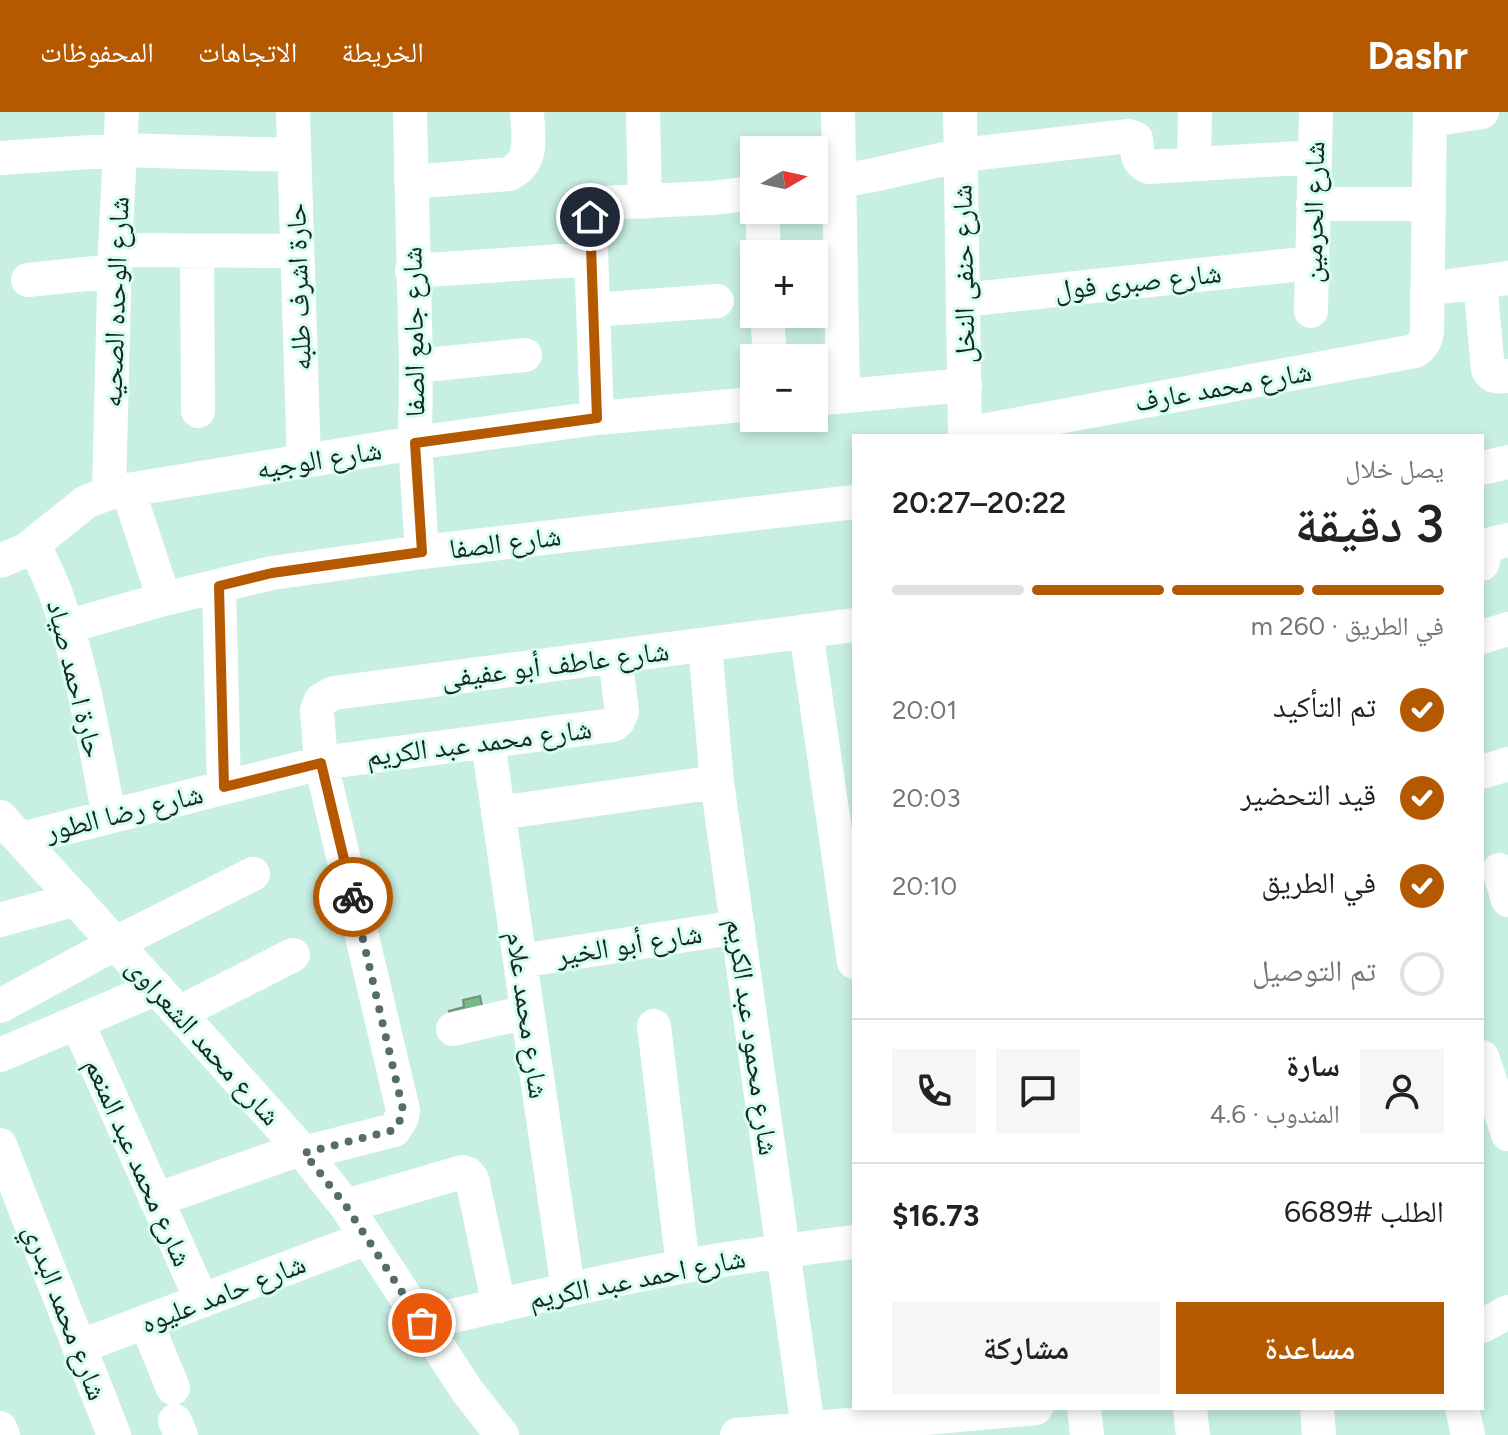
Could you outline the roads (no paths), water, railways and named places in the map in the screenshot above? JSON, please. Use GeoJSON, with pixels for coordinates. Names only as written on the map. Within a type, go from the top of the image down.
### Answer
{"type":"FeatureCollection","features":[{"type":"Feature","properties":{"kind":"street","name":"شارع الوحده الصحيه"},"geometry":{"type":"LineString","coordinates":[[122,112],[115,261],[118,491],[164,599]]}},
{"type":"Feature","properties":{"kind":"street","name":"حارة اشرف طلبه"},"geometry":{"type":"LineString","coordinates":[[293,112],[304,462]]}},
{"type":"Feature","properties":{"kind":"street","name":"شارع جامع الصفا"},"geometry":{"type":"LineString","coordinates":[[410,112],[415,443],[422,552]]}},
{"type":"Feature","properties":{"kind":"street"},"geometry":{"type":"LineString","coordinates":[[411,182],[509,174],[517,170],[527,157],[529,148],[527,112]]}},
{"type":"Feature","properties":{"kind":"street"},"geometry":{"type":"LineString","coordinates":[[643,112],[645,202]]}},
{"type":"Feature","properties":{"kind":"street"},"geometry":{"type":"LineString","coordinates":[[828,171],[838,112]]}},
{"type":"Feature","properties":{"kind":"street","name":"شارع حنفى النخل"},"geometry":{"type":"LineString","coordinates":[[960,112],[965,434]]}},
{"type":"Feature","properties":{"kind":"street"},"geometry":{"type":"LineString","coordinates":[[1194,164],[1195,112]]}},
{"type":"Feature","properties":{"kind":"street","name":"شارع الحرمين"},"geometry":{"type":"LineString","coordinates":[[1311,311],[1316,112]]}},
{"type":"Feature","properties":{"kind":"street"},"geometry":{"type":"LineString","coordinates":[[1430,116],[1482,112]]}},
{"type":"Feature","properties":{"kind":"street","name":"شارع محمد عارف"},"geometry":{"type":"LineString","coordinates":[[970,434],[1415,351],[1427,337],[1430,116]]}},
{"type":"Feature","properties":{"kind":"street"},"geometry":{"type":"LineString","coordinates":[[828,183],[961,155],[1129,136],[1136,139],[1138,157],[1149,167],[1315,157]]}},
{"type":"Feature","properties":{"kind":"street"},"geometry":{"type":"LineString","coordinates":[[0,158],[121,150],[294,155]]}},
{"type":"Feature","properties":{"kind":"street"},"geometry":{"type":"LineString","coordinates":[[597,418],[590,217],[596,207],[601,203],[740,194]]}},
{"type":"Feature","properties":{"kind":"street"},"geometry":{"type":"LineString","coordinates":[[1313,204],[1428,204]]}},
{"type":"Feature","properties":{"kind":"street"},"geometry":{"type":"LineString","coordinates":[[827,224],[829,398],[965,385]]}},
{"type":"Feature","properties":{"kind":"street"},"geometry":{"type":"LineString","coordinates":[[197,251],[198,411]]}},
{"type":"Feature","properties":{"kind":"street"},"geometry":{"type":"LineString","coordinates":[[28,280],[115,261],[197,251],[297,251]]}},
{"type":"Feature","properties":{"kind":"street"},"geometry":{"type":"LineString","coordinates":[[412,271],[591,259]]}},
{"type":"Feature","properties":{"kind":"street","name":"شارع صبرى فول"},"geometry":{"type":"LineString","coordinates":[[963,300],[1312,263]]}},
{"type":"Feature","properties":{"kind":"street"},"geometry":{"type":"LineString","coordinates":[[1427,289],[1494,280],[1488,370],[1497,378],[1508,376]]}},
{"type":"Feature","properties":{"kind":"street"},"geometry":{"type":"LineString","coordinates":[[593,310],[717,301]]}},
{"type":"Feature","properties":{"kind":"street"},"geometry":{"type":"LineString","coordinates":[[416,366],[525,355]]}},
{"type":"Feature","properties":{"kind":"street","name":"شارع الوجيه"},"geometry":{"type":"LineString","coordinates":[[0,561],[26,550],[86,502],[118,491],[415,443],[597,418],[740,405]]}},
{"type":"Feature","properties":{"kind":"street"},"geometry":{"type":"LineString","coordinates":[[1484,468],[1508,462]]}},
{"type":"Feature","properties":{"kind":"street","name":"شارع الصفا"},"geometry":{"type":"LineString","coordinates":[[66,627],[272,573],[422,552],[852,502]]}},
{"type":"Feature","properties":{"kind":"street"},"geometry":{"type":"LineString","coordinates":[[1484,556],[1487,545],[1508,540]]}},
{"type":"Feature","properties":{"kind":"street","name":"حارة احمد صياد"},"geometry":{"type":"LineString","coordinates":[[34,544],[66,627],[109,816]]}},
{"type":"Feature","properties":{"kind":"street"},"geometry":{"type":"LineString","coordinates":[[219,586],[224,787]]}},
{"type":"Feature","properties":{"kind":"street","name":"شارع عاطف أبو عفيفى"},"geometry":{"type":"LineString","coordinates":[[302,1151],[394,1130],[403,1110],[321,763],[317,710],[321,700],[334,693],[852,625]]}},
{"type":"Feature","properties":{"kind":"street"},"geometry":{"type":"LineString","coordinates":[[1484,636],[1508,629]]}},
{"type":"Feature","properties":{"kind":"street"},"geometry":{"type":"LineString","coordinates":[[806,631],[852,948]]}},
{"type":"Feature","properties":{"kind":"street","name":"شارع محمود عبد الكريم"},"geometry":{"type":"LineString","coordinates":[[705,645],[717,782],[808,1428]]}},
{"type":"Feature","properties":{"kind":"street","name":"شارع محمد عبد الكريم"},"geometry":{"type":"LineString","coordinates":[[321,763],[613,725],[622,712],[615,657]]}},
{"type":"Feature","properties":{"kind":"street","name":"شارع محمد علام"},"geometry":{"type":"LineString","coordinates":[[488,742],[568,1289]]}},
{"type":"Feature","properties":{"kind":"street","name":"شارع رضا الطور"},"geometry":{"type":"LineString","coordinates":[[7,826],[109,816],[321,763]]}},
{"type":"Feature","properties":{"kind":"street"},"geometry":{"type":"LineString","coordinates":[[1484,771],[1508,764]]}},
{"type":"Feature","properties":{"kind":"street"},"geometry":{"type":"LineString","coordinates":[[498,813],[717,782]]}},
{"type":"Feature","properties":{"kind":"street","name":"شارع محمد الشعراوى"},"geometry":{"type":"LineString","coordinates":[[7,826],[302,1151],[346,1206],[468,1392],[502,1435]]}},
{"type":"Feature","properties":{"kind":"street"},"geometry":{"type":"LineString","coordinates":[[0,1006],[253,874]]}},
{"type":"Feature","properties":{"kind":"street"},"geometry":{"type":"LineString","coordinates":[[0,920],[76,899]]}},
{"type":"Feature","properties":{"kind":"street","name":"شارع أبو الخير"},"geometry":{"type":"LineString","coordinates":[[520,961],[738,927]]}},
{"type":"Feature","properties":{"kind":"street"},"geometry":{"type":"LineString","coordinates":[[0,1055],[77,1022],[168,1000],[293,955]]}},
{"type":"Feature","properties":{"kind":"street"},"geometry":{"type":"LineString","coordinates":[[453,1029],[527,1012]]}},
{"type":"Feature","properties":{"kind":"street","name":"شارع محمد عبد المنعم"},"geometry":{"type":"LineString","coordinates":[[77,1022],[202,1301]]}},
{"type":"Feature","properties":{"kind":"street"},"geometry":{"type":"LineString","coordinates":[[654,1026],[683,1266]]}},
{"type":"Feature","properties":{"kind":"street"},"geometry":{"type":"LineString","coordinates":[[1484,1063],[1508,1134]]}},
{"type":"Feature","properties":{"kind":"street","name":"شارع محمد البدري"},"geometry":{"type":"LineString","coordinates":[[0,1145],[114,1435]]}},
{"type":"Feature","properties":{"kind":"street"},"geometry":{"type":"LineString","coordinates":[[156,1200],[302,1151]]}},
{"type":"Feature","properties":{"kind":"street"},"geometry":{"type":"LineString","coordinates":[[346,1206],[462,1172],[468,1174],[472,1179],[499,1306]]}},
{"type":"Feature","properties":{"kind":"street","name":"شارع حامد عليوه"},"geometry":{"type":"LineString","coordinates":[[79,1347],[367,1238]]}},
{"type":"Feature","properties":{"kind":"street","name":"شارع احمد عبد الكريم"},"geometry":{"type":"LineString","coordinates":[[422,1323],[683,1266],[852,1242]]}},
{"type":"Feature","properties":{"kind":"street"},"geometry":{"type":"LineString","coordinates":[[1484,1324],[1508,1312]]}},
{"type":"Feature","properties":{"kind":"street"},"geometry":{"type":"LineString","coordinates":[[146,1322],[176,1415]]}},
{"type":"Feature","properties":{"kind":"street"},"geometry":{"type":"LineString","coordinates":[[737,1435],[808,1428],[995,1424],[1031,1410]]}},
{"type":"Feature","properties":{"kind":"street"},"geometry":{"type":"LineString","coordinates":[[1084,1410],[1087,1435]]}},
{"type":"Feature","properties":{"kind":"street"},"geometry":{"type":"LineString","coordinates":[[1190,1410],[1193,1435]]}},
{"type":"Feature","properties":{"kind":"street"},"geometry":{"type":"LineString","coordinates":[[1317,1410],[1319,1435]]}},
{"type":"Feature","properties":{"kind":"street"},"geometry":{"type":"LineString","coordinates":[[1462,1410],[1468,1435]]}},
{"type":"Feature","properties":{"kind":"street"},"geometry":{"type":"LineString","coordinates":[[0,1428],[3,1435]]}}]}
